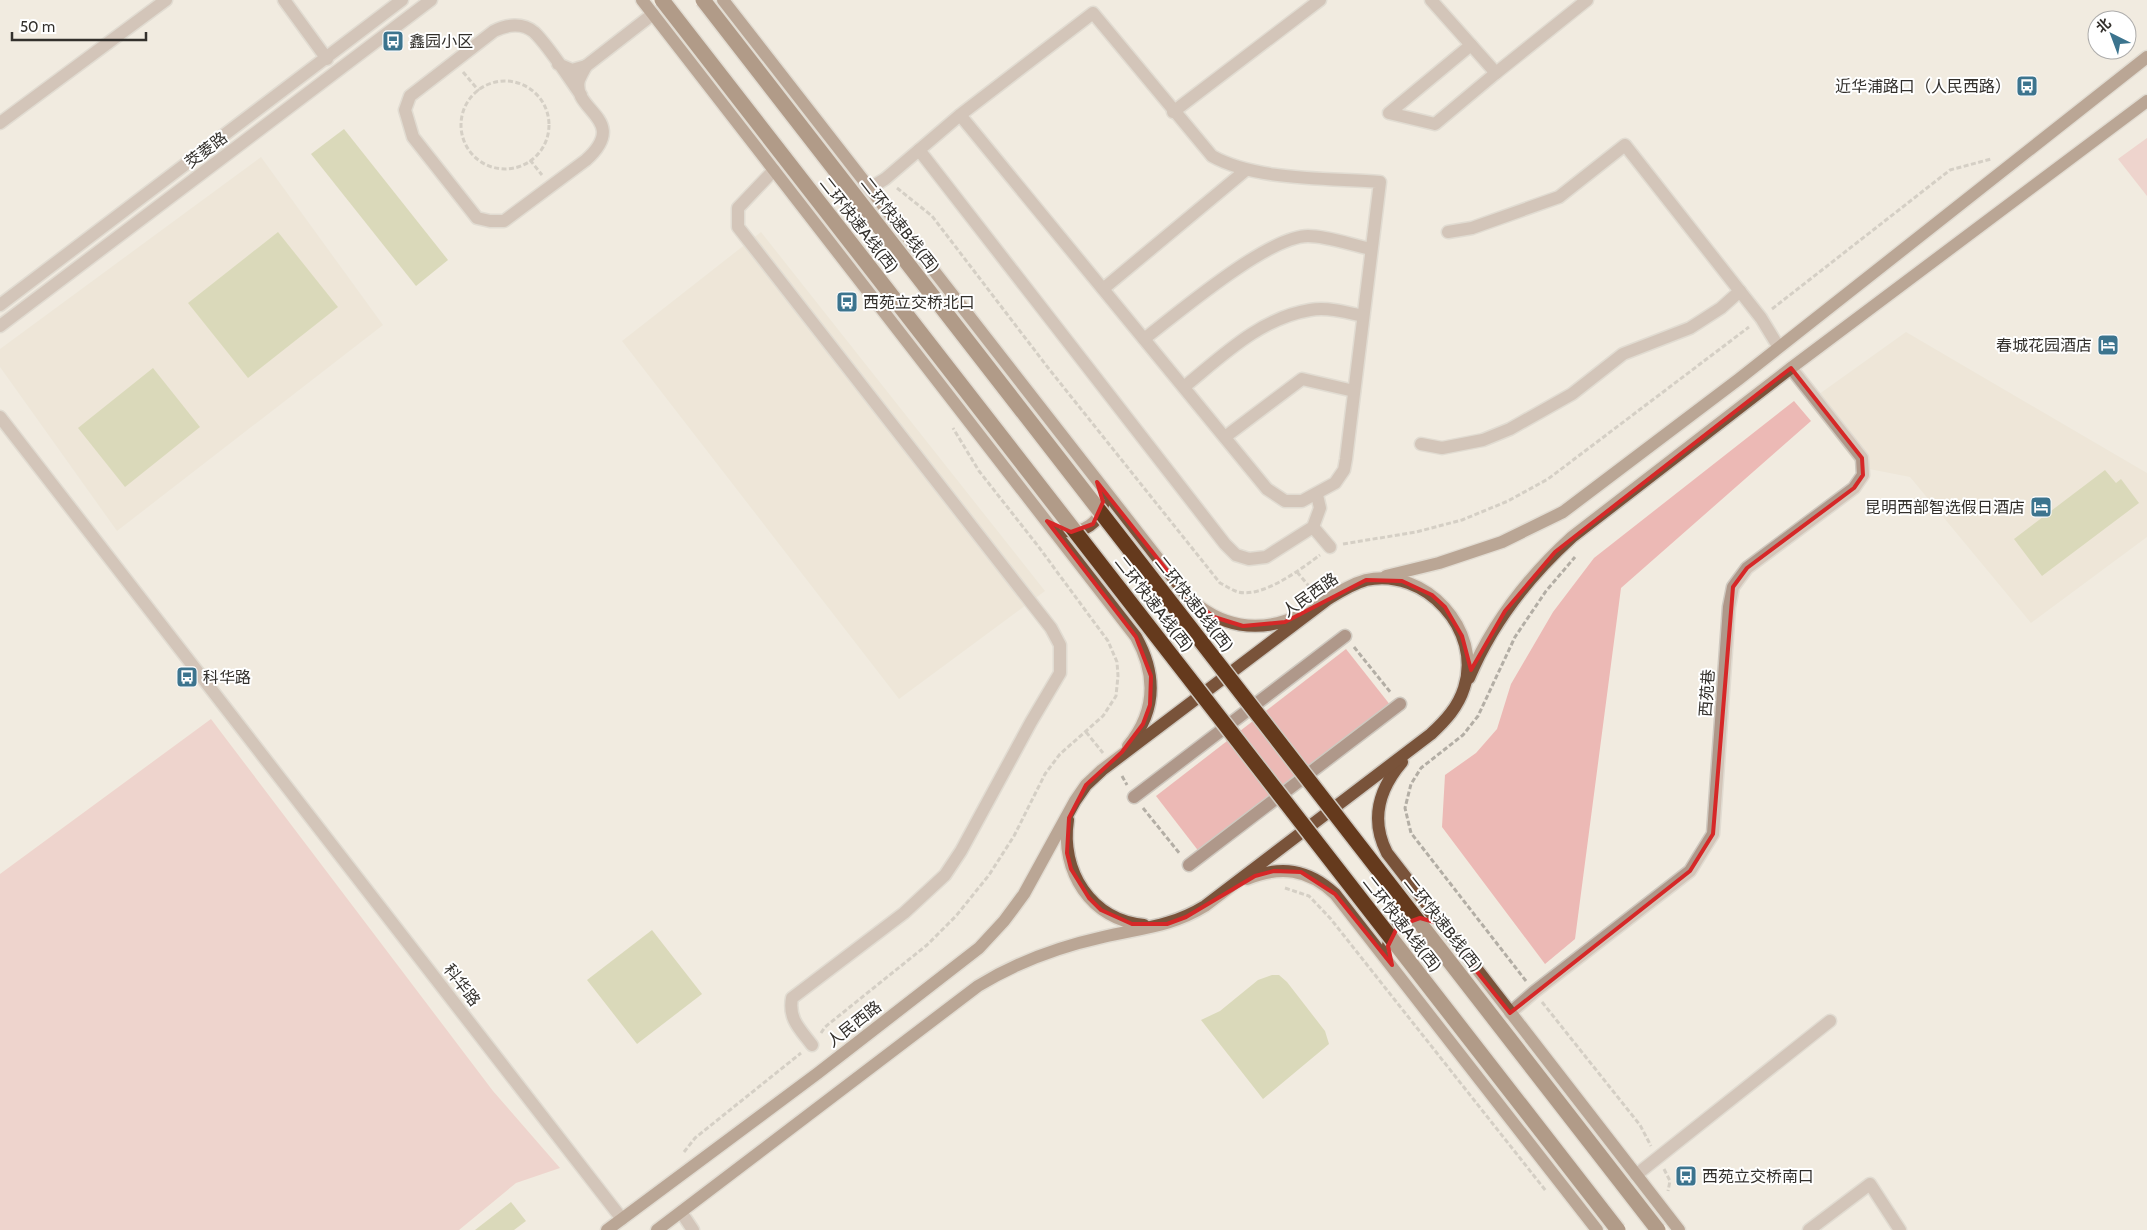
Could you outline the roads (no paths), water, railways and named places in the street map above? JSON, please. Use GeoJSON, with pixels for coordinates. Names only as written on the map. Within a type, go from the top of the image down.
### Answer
{"type":"FeatureCollection","features":[{"type":"Feature","properties":{"kind":"highway","name":"二环快速A线(西)"},"geometry":{"type":"LineString","coordinates":[[662,0],[1618,1230]]}},
{"type":"Feature","properties":{"kind":"highway","name":"二环快速B线(西)"},"geometry":{"type":"LineString","coordinates":[[703,0],[1658,1230]]}},
{"type":"Feature","properties":{"kind":"main road"},"geometry":{"type":"LineString","coordinates":[[642,0],[1136,636],[1149,666],[1151,695],[1143,724],[1122,752],[1102,770]]}},
{"type":"Feature","properties":{"kind":"main road"},"geometry":{"type":"LineString","coordinates":[[723,0],[1097,482],[1180,588],[1196,605],[1214,617],[1243,626],[1264,626],[1296,618],[1328,599]]}},
{"type":"Feature","properties":{"kind":"main road"},"geometry":{"type":"LineString","coordinates":[[1366,580],[1470,554],[1510,539],[1548,520],[1576,502],[1716,396],[2147,58]]}},
{"type":"Feature","properties":{"kind":"main road"},"geometry":{"type":"LineString","coordinates":[[1458,703],[1482,650],[1496,625],[1540,567],[1591,521],[2147,100]]}},
{"type":"Feature","properties":{"kind":"main road"},"geometry":{"type":"LineString","coordinates":[[1047,521],[1059,529],[1071,532],[1083,530],[1093,524],[1100,514],[1103,502],[1097,482]]}},
{"type":"Feature","properties":{"kind":"main road","name":"人民西路"},"geometry":{"type":"LineString","coordinates":[[607,1230],[818,1073],[979,948],[1004,921],[1024,894],[1075,801],[1086,785],[1102,770],[1328,599],[1348,587],[1366,580],[1384,578],[1418,586],[1445,607],[1462,636],[1468,669],[1465,686],[1458,703],[1447,720],[1431,734],[1205,906],[1186,917],[1167,924],[1113,934],[1055,950],[993,977],[963,996],[657,1230]]}},
{"type":"Feature","properties":{"kind":"main road"},"geometry":{"type":"LineString","coordinates":[[1431,734],[1404,760],[1388,781],[1378,807],[1377,825],[1387,853],[1679,1230]]}},
{"type":"Feature","properties":{"kind":"main road","name":"人民西路"},"geometry":{"type":"LineString","coordinates":[[1075,801],[1068,818],[1066,836],[1071,869],[1079,884],[1102,910],[1116,918],[1132,924],[1149,926],[1167,924]]}},
{"type":"Feature","properties":{"kind":"main road"},"geometry":{"type":"LineString","coordinates":[[1205,906],[1225,891],[1255,876],[1274,871],[1301,872],[1319,880],[1335,894],[1597,1230]]}},
{"type":"Feature","properties":{"kind":"main road"},"geometry":{"type":"LineString","coordinates":[[1392,966],[1388,946],[1391,935],[1398,926],[1408,920],[1420,918],[1432,920],[1444,928]]}},
{"type":"Feature","properties":{"kind":"street"},"geometry":{"type":"LineString","coordinates":[[0,123],[166,0]]}},
{"type":"Feature","properties":{"kind":"street"},"geometry":{"type":"LineString","coordinates":[[284,0],[327,58]]}},
{"type":"Feature","properties":{"kind":"street","name":"茭菱路"},"geometry":{"type":"LineString","coordinates":[[0,305],[402,0]]}},
{"type":"Feature","properties":{"kind":"street","name":"茭菱路"},"geometry":{"type":"LineString","coordinates":[[0,326],[431,0]]}},
{"type":"Feature","properties":{"kind":"street"},"geometry":{"type":"LineString","coordinates":[[1173,112],[1320,0]]}},
{"type":"Feature","properties":{"kind":"street"},"geometry":{"type":"LineString","coordinates":[[1431,0],[1496,73]]}},
{"type":"Feature","properties":{"kind":"street"},"geometry":{"type":"LineString","coordinates":[[1471,45],[1389,113],[1435,124],[1587,0]]}},
{"type":"Feature","properties":{"kind":"street"},"geometry":{"type":"LineString","coordinates":[[870,188],[885,178],[960,115],[1093,13],[1173,112],[1212,156],[1226,164],[1246,170],[1380,182],[1344,470],[1335,483],[1317,495],[1302,501],[1285,502],[1267,489],[960,115]]}},
{"type":"Feature","properties":{"kind":"street"},"geometry":{"type":"LineString","coordinates":[[558,64],[572,70],[586,66],[652,14]]}},
{"type":"Feature","properties":{"kind":"street"},"geometry":{"type":"LineString","coordinates":[[506,25],[520,26],[533,32],[558,64],[602,124],[602,138],[596,151],[504,220],[483,220],[477,218],[413,137],[407,124],[405,110],[410,96],[494,31],[506,25]]}},
{"type":"Feature","properties":{"kind":"street"},"geometry":{"type":"LineString","coordinates":[[581,95],[579,81],[586,66]]}},
{"type":"Feature","properties":{"kind":"street"},"geometry":{"type":"LineString","coordinates":[[1448,232],[1472,228],[1559,198],[1625,145],[1761,318],[1778,346]]}},
{"type":"Feature","properties":{"kind":"street"},"geometry":{"type":"LineString","coordinates":[[919,150],[1225,544],[1236,555],[1249,559],[1266,557],[1313,527],[1320,508],[1317,495]]}},
{"type":"Feature","properties":{"kind":"street"},"geometry":{"type":"LineString","coordinates":[[774,170],[738,208],[738,226],[1051,628],[1060,645],[1060,673],[1022,738],[961,852],[945,874],[904,913],[792,998],[790,1010],[795,1023],[812,1045]]}},
{"type":"Feature","properties":{"kind":"street"},"geometry":{"type":"LineString","coordinates":[[1103,289],[1246,170]]}},
{"type":"Feature","properties":{"kind":"street"},"geometry":{"type":"LineString","coordinates":[[1144,339],[1236,269],[1292,239],[1308,236],[1372,249]]}},
{"type":"Feature","properties":{"kind":"street"},"geometry":{"type":"LineString","coordinates":[[1421,444],[1442,448],[1483,440],[1510,429],[1572,394],[1622,354],[1690,328],[1721,308],[1740,291]]}},
{"type":"Feature","properties":{"kind":"street"},"geometry":{"type":"LineString","coordinates":[[1184,388],[1259,329],[1281,318],[1311,310],[1337,311],[1363,316]]}},
{"type":"Feature","properties":{"kind":"street","name":"西苑巷"},"geometry":{"type":"LineString","coordinates":[[1510,1013],[1534,992],[1690,871],[1713,834],[1729,607],[1733,587],[1747,568],[1854,488],[1863,475],[1862,458],[1791,368]]}},
{"type":"Feature","properties":{"kind":"street"},"geometry":{"type":"LineString","coordinates":[[1225,437],[1302,378],[1354,391]]}},
{"type":"Feature","properties":{"kind":"street","name":"科华路"},"geometry":{"type":"LineString","coordinates":[[0,417],[622,1219]]}},
{"type":"Feature","properties":{"kind":"street"},"geometry":{"type":"LineString","coordinates":[[1313,527],[1330,547]]}},
{"type":"Feature","properties":{"kind":"street"},"geometry":{"type":"LineString","coordinates":[[1134,797],[1344,636]]}},
{"type":"Feature","properties":{"kind":"street"},"geometry":{"type":"LineString","coordinates":[[1189,865],[1400,704]]}},
{"type":"Feature","properties":{"kind":"street"},"geometry":{"type":"LineString","coordinates":[[1636,1175],[1830,1021]]}},
{"type":"Feature","properties":{"kind":"street"},"geometry":{"type":"LineString","coordinates":[[1809,1230],[1870,1184],[1900,1230]]}},
{"type":"Feature","properties":{"kind":"street"},"geometry":{"type":"LineString","coordinates":[[681,1212],[693,1230]]}},
{"type":"Feature","properties":{"kind":"place","name":"鑫园小区"},"geometry":{"type":"Point","coordinates":[393,41]}},
{"type":"Feature","properties":{"kind":"place","name":"近华浦路口（人民西路）"},"geometry":{"type":"Point","coordinates":[2027,86]}},
{"type":"Feature","properties":{"kind":"place","name":"西苑立交桥北口"},"geometry":{"type":"Point","coordinates":[847,302]}},
{"type":"Feature","properties":{"kind":"place","name":"春城花园酒店"},"geometry":{"type":"Point","coordinates":[2108,345]}},
{"type":"Feature","properties":{"kind":"place","name":"昆明西部智选假日酒店"},"geometry":{"type":"Point","coordinates":[2041,507]}},
{"type":"Feature","properties":{"kind":"place","name":"科华路"},"geometry":{"type":"Point","coordinates":[187,677]}},
{"type":"Feature","properties":{"kind":"place","name":"西苑立交桥南口"},"geometry":{"type":"Point","coordinates":[1686,1176]}}]}
